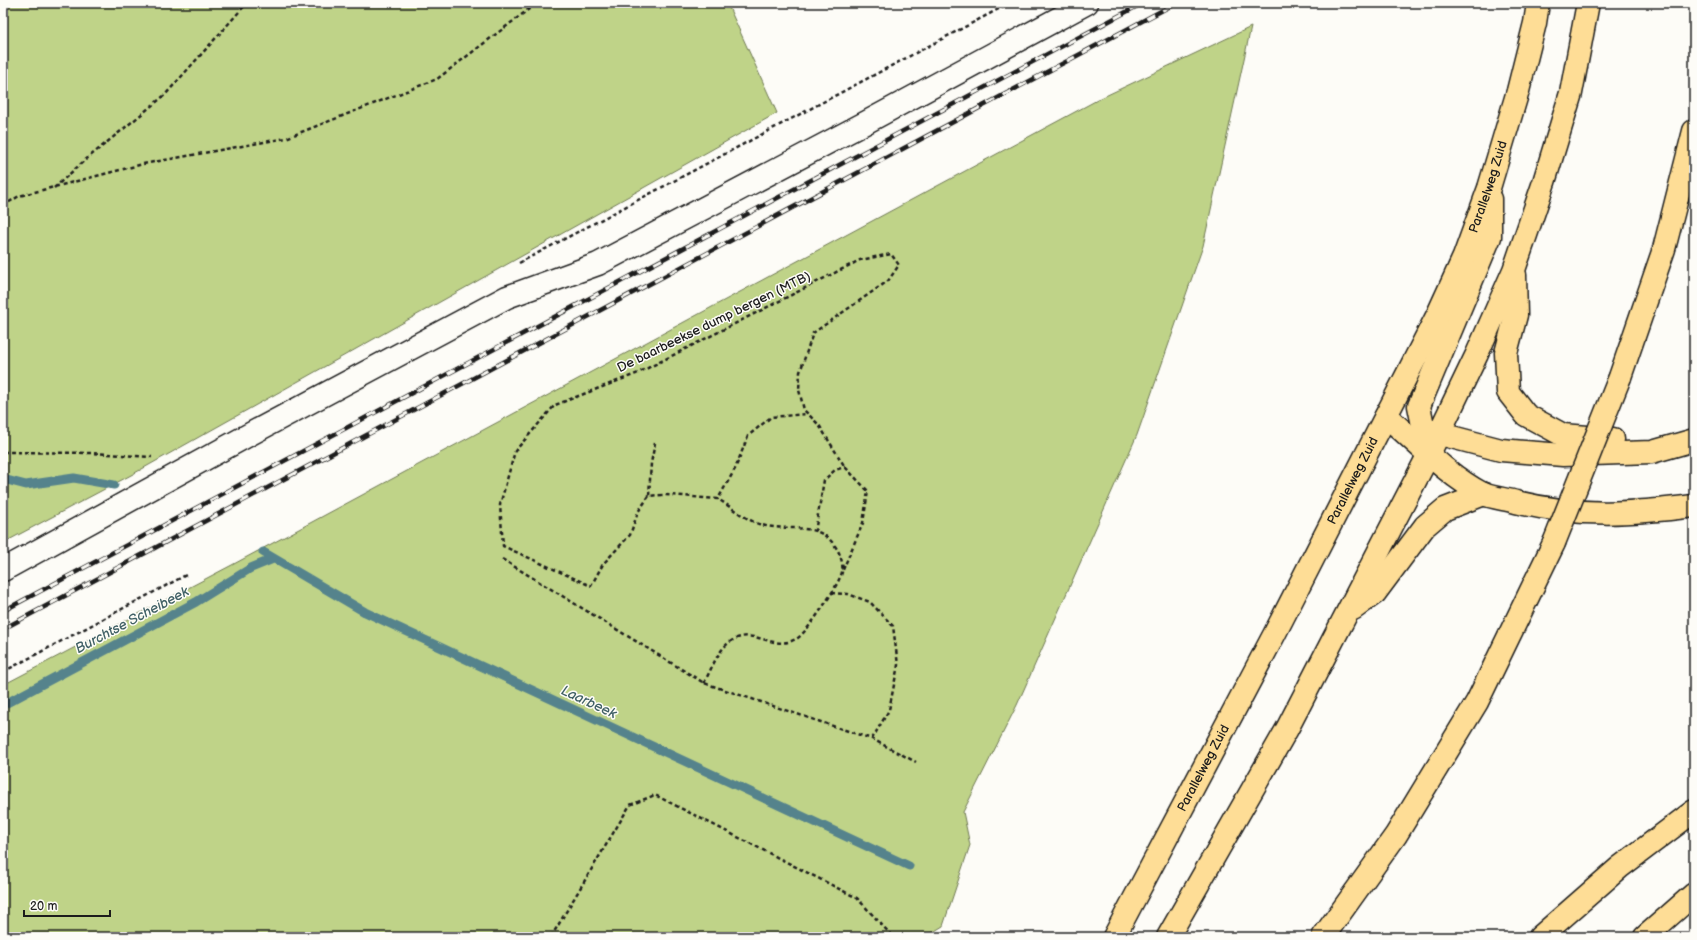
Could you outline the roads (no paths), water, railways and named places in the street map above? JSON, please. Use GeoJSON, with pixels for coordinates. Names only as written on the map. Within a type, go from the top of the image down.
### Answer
{"type":"FeatureCollection","features":[{"type":"Feature","properties":{"kind":"highway","name":"Parallelweg Zuid"},"geometry":{"type":"LineString","coordinates":[[1117,932],[1274,635],[1437,316],[1464,256],[1489,188],[1518,91],[1535,23],[1538,3]]}},
{"type":"Feature","properties":{"kind":"highway"},"geometry":{"type":"LineString","coordinates":[[1168,937],[1287,729],[1347,614],[1430,440],[1514,270],[1571,93],[1588,3]]}},
{"type":"Feature","properties":{"kind":"highway"},"geometry":{"type":"LineString","coordinates":[[1323,937],[1396,835],[1476,702],[1554,543],[1620,377],[1664,249],[1694,131]]}},
{"type":"Feature","properties":{"kind":"highway"},"geometry":{"type":"LineString","coordinates":[[1489,188],[1490,236],[1418,406],[1430,440],[1455,475],[1484,494],[1543,508],[1596,513],[1643,513],[1694,506]]}},
{"type":"Feature","properties":{"kind":"highway"},"geometry":{"type":"LineString","coordinates":[[1514,270],[1516,315],[1506,353],[1508,392],[1526,415],[1563,435],[1613,439],[1652,452]]}},
{"type":"Feature","properties":{"kind":"highway"},"geometry":{"type":"LineString","coordinates":[[1386,416],[1430,440],[1501,450],[1563,455],[1652,452],[1694,440]]}},
{"type":"Feature","properties":{"kind":"highway"},"geometry":{"type":"LineString","coordinates":[[1347,614],[1375,593],[1401,555],[1430,521],[1445,509],[1484,494]]}},
{"type":"Feature","properties":{"kind":"highway"},"geometry":{"type":"LineString","coordinates":[[1540,937],[1620,868],[1694,811]]}},
{"type":"Feature","properties":{"kind":"highway"},"geometry":{"type":"LineString","coordinates":[[1645,937],[1694,894]]}},
{"type":"Feature","properties":{"kind":"lane"},"geometry":{"type":"LineString","coordinates":[[3,570],[254,432],[507,297],[598,264],[865,123],[1087,3]]}},
{"type":"Feature","properties":{"kind":"waterway","name":"Laarbeek"},"geometry":{"type":"LineString","coordinates":[[3,479],[26,485],[74,478],[114,485]]}},
{"type":"Feature","properties":{"kind":"waterway","name":"Laarbeek"},"geometry":{"type":"LineString","coordinates":[[263,552],[365,612],[909,866]]}},
{"type":"Feature","properties":{"kind":"waterway","name":"Burchtse Scheibeek"},"geometry":{"type":"LineString","coordinates":[[3,705],[196,602],[251,568],[273,559]]}},
{"type":"Feature","properties":{"kind":"railway"},"geometry":{"type":"LineString","coordinates":[[3,611],[1143,3]]}},
{"type":"Feature","properties":{"kind":"railway"},"geometry":{"type":"LineString","coordinates":[[3,629],[1176,3]]}}]}
